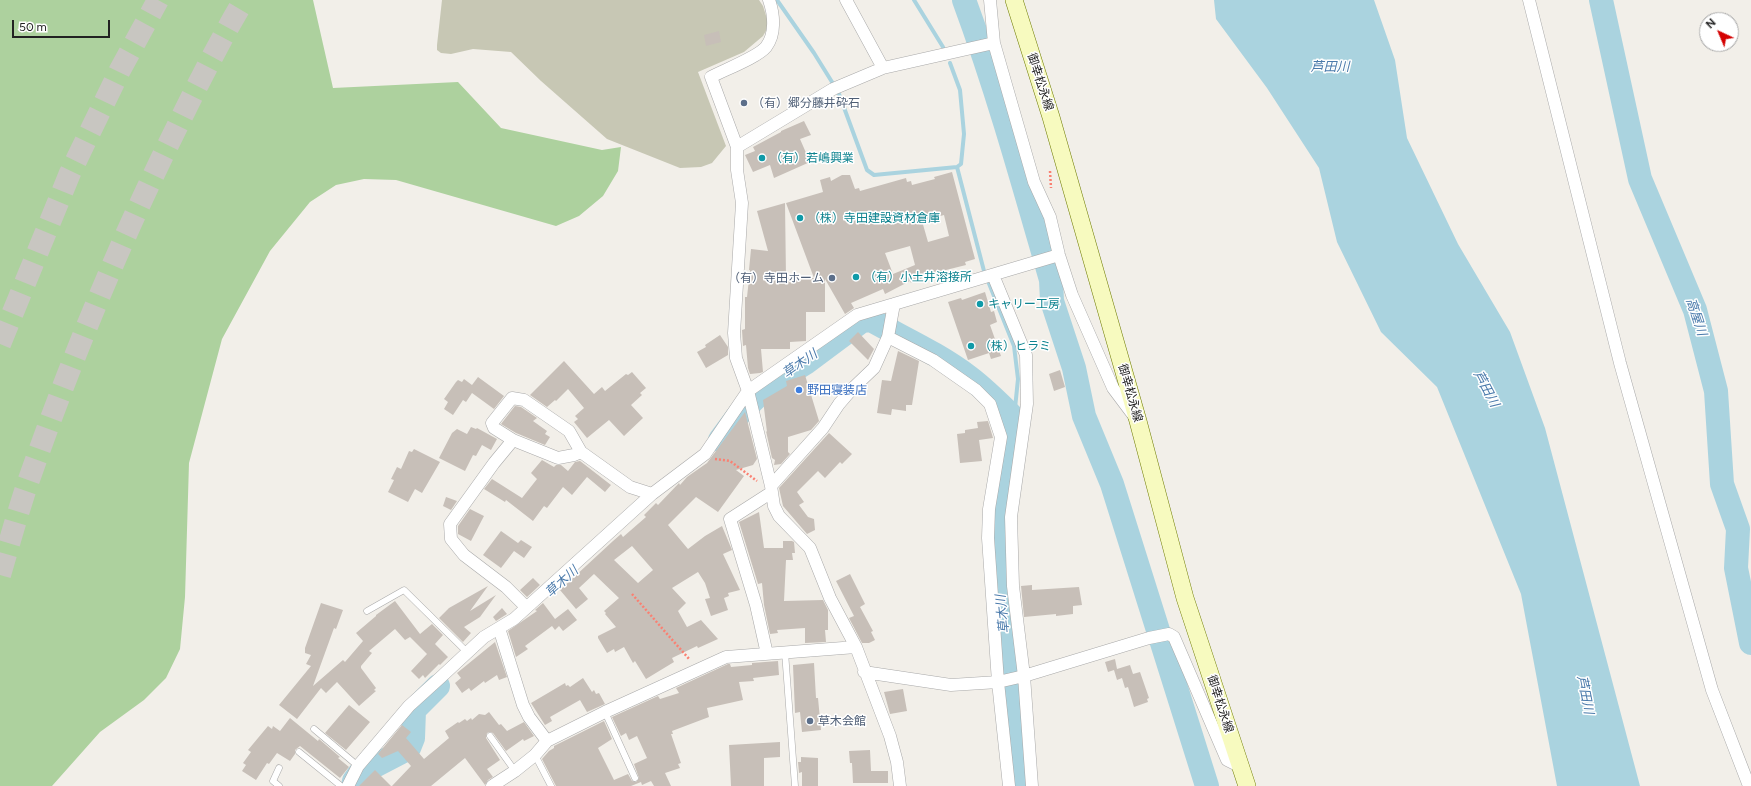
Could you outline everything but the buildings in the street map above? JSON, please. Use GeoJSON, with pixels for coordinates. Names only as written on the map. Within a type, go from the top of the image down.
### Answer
{"type":"FeatureCollection","features":[{"type":"Feature","properties":{"kind":"main road","name":"御幸松永線"},"geometry":{"type":"LineString","coordinates":[[1014,0],[1051,116],[1138,421],[1184,598],[1247,786]]}},
{"type":"Feature","properties":{"kind":"street"},"geometry":{"type":"LineString","coordinates":[[769,0],[773,12],[772,36],[765,48],[711,77],[737,148],[737,170],[742,203],[734,333],[736,358],[750,399],[772,489],[774,506],[779,516],[810,548],[830,598],[856,647],[864,672],[890,736],[897,762],[900,786]]}},
{"type":"Feature","properties":{"kind":"street"},"geometry":{"type":"LineString","coordinates":[[846,0],[883,68]]}},
{"type":"Feature","properties":{"kind":"street"},"geometry":{"type":"LineString","coordinates":[[990,0],[991,44],[1034,182],[1050,216],[1050,258],[1072,295],[1114,388],[1138,421]]}},
{"type":"Feature","properties":{"kind":"street"},"geometry":{"type":"LineString","coordinates":[[1529,0],[1629,393],[1712,690],[1749,786]]}},
{"type":"Feature","properties":{"kind":"street"},"geometry":{"type":"LineString","coordinates":[[737,148],[833,89],[883,68],[991,44]]}},
{"type":"Feature","properties":{"kind":"street"},"geometry":{"type":"LineString","coordinates":[[348,786],[358,766],[409,706],[467,652],[484,637],[500,631],[652,494],[705,454],[750,399],[857,315],[1050,258]]}},
{"type":"Feature","properties":{"kind":"street"},"geometry":{"type":"LineString","coordinates":[[988,276],[1026,355],[1027,404],[1011,516],[1013,586],[1032,786]]}},
{"type":"Feature","properties":{"kind":"street"},"geometry":{"type":"LineString","coordinates":[[767,654],[756,605],[730,519],[772,489],[823,428],[839,404],[874,368],[890,332],[894,304]]}},
{"type":"Feature","properties":{"kind":"street"},"geometry":{"type":"LineString","coordinates":[[890,332],[976,390],[990,404],[1001,437],[989,509],[988,538],[1009,786]]}},
{"type":"Feature","properties":{"kind":"street"},"geometry":{"type":"LineString","coordinates":[[581,452],[574,456],[558,458],[513,440],[494,428],[492,423],[512,398],[524,400],[569,431],[581,452],[630,486],[652,494]]}},
{"type":"Feature","properties":{"kind":"street"},"geometry":{"type":"LineString","coordinates":[[513,440],[494,463],[450,524],[451,539],[464,555],[506,587],[526,607]]}},
{"type":"Feature","properties":{"kind":"street"},"geometry":{"type":"LineString","coordinates":[[500,631],[523,705],[529,717],[547,741]]}},
{"type":"Feature","properties":{"kind":"street"},"geometry":{"type":"LineString","coordinates":[[864,672],[951,685],[1001,681],[1169,634],[1174,636],[1227,760],[1241,767]]}},
{"type":"Feature","properties":{"kind":"street"},"geometry":{"type":"LineString","coordinates":[[492,786],[515,771],[535,755],[547,741],[605,712],[726,657],[856,647]]}},
{"type":"Feature","properties":{"kind":"lane"},"geometry":{"type":"LineString","coordinates":[[367,611],[404,590],[467,652]]}},
{"type":"Feature","properties":{"kind":"lane"},"geometry":{"type":"LineString","coordinates":[[785,652],[795,786]]}},
{"type":"Feature","properties":{"kind":"lane"},"geometry":{"type":"LineString","coordinates":[[605,712],[635,778]]}},
{"type":"Feature","properties":{"kind":"lane"},"geometry":{"type":"LineString","coordinates":[[314,729],[358,766]]}},
{"type":"Feature","properties":{"kind":"lane"},"geometry":{"type":"LineString","coordinates":[[490,736],[515,771]]}},
{"type":"Feature","properties":{"kind":"lane"},"geometry":{"type":"LineString","coordinates":[[299,752],[340,786]]}},
{"type":"Feature","properties":{"kind":"lane"},"geometry":{"type":"LineString","coordinates":[[535,755],[551,786]]}},
{"type":"Feature","properties":{"kind":"lane"},"geometry":{"type":"LineString","coordinates":[[279,768],[273,781],[279,786]]}},
{"type":"Feature","properties":{"kind":"path"},"geometry":{"type":"LineString","coordinates":[[711,459],[730,461],[772,489]]}},
{"type":"Feature","properties":{"kind":"path"},"geometry":{"type":"LineString","coordinates":[[632,594],[675,640],[698,670]]}},
{"type":"Feature","properties":{"kind":"shaded area"},"geometry":{"type":"Polygon","coordinates":[[[442,0],[759,0],[763,6],[768,27],[763,36],[744,52],[698,72],[726,146],[712,163],[701,167],[680,168],[607,139],[541,81],[511,52],[473,49],[451,54],[441,53],[437,50],[437,45],[442,0]]]}},
{"type":"Feature","properties":{"kind":"green space"},"geometry":{"type":"Polygon","coordinates":[[[0,0],[313,0],[333,88],[458,82],[501,128],[602,150],[621,147],[618,171],[603,196],[579,216],[556,226],[396,180],[364,179],[336,185],[310,202],[270,251],[222,339],[189,463],[185,597],[180,649],[166,678],[144,700],[100,732],[52,786],[0,786],[0,0]]]}},
{"type":"Feature","properties":{"kind":"water","name":"芦田川"},"geometry":{"type":"Polygon","coordinates":[[[1214,0],[1374,0],[1395,60],[1407,138],[1458,244],[1510,332],[1545,428],[1640,786],[1557,786],[1521,594],[1437,387],[1381,332],[1337,242],[1319,168],[1267,88],[1216,19],[1214,0]]]}},
{"type":"Feature","properties":{"kind":"waterway"},"geometry":{"type":"LineString","coordinates":[[777,0],[814,53],[832,82]]}},
{"type":"Feature","properties":{"kind":"waterway"},"geometry":{"type":"LineString","coordinates":[[914,0],[943,47]]}},
{"type":"Feature","properties":{"kind":"waterway"},"geometry":{"type":"LineString","coordinates":[[964,0],[999,104],[1031,210],[1051,280],[1052,301],[1074,368],[1084,416],[1112,484],[1207,786]]}},
{"type":"Feature","properties":{"kind":"waterway","name":"高屋川"},"geometry":{"type":"LineString","coordinates":[[1601,0],[1640,179],[1695,310],[1716,391],[1722,484],[1738,529],[1736,568],[1751,643]]}},
{"type":"Feature","properties":{"kind":"waterway"},"geometry":{"type":"LineString","coordinates":[[950,63],[960,90],[964,134],[961,164],[957,167],[984,271],[1014,346],[1018,379],[1014,418]]}},
{"type":"Feature","properties":{"kind":"waterway"},"geometry":{"type":"LineString","coordinates":[[839,94],[867,170],[874,175],[957,167]]}},
{"type":"Feature","properties":{"kind":"waterway","name":"草木川"},"geometry":{"type":"LineString","coordinates":[[720,440],[740,413],[768,386],[807,362],[862,321],[871,320],[933,354],[969,377],[981,386],[1014,418],[999,523],[1000,587],[1022,786]]}},
{"type":"Feature","properties":{"kind":"waterway","name":"草木川"},"geometry":{"type":"LineString","coordinates":[[353,786],[354,781],[359,774],[409,748],[413,738],[414,710],[438,686]]}},
{"type":"Feature","properties":{"kind":"tunnel"},"geometry":{"type":"LineString","coordinates":[[0,344],[70,173],[120,70],[158,0]]}},
{"type":"Feature","properties":{"kind":"tunnel"},"geometry":{"type":"LineString","coordinates":[[0,575],[25,491],[57,403],[109,273],[186,108],[244,0]]}},
{"type":"Feature","properties":{"kind":"place","name":"（有）郷分藤井砕石"},"geometry":{"type":"Point","coordinates":[744,103]}},
{"type":"Feature","properties":{"kind":"place","name":"（有）若嶋興業"},"geometry":{"type":"Point","coordinates":[762,158]}},
{"type":"Feature","properties":{"kind":"place","name":"（株）寺田建設資材倉庫"},"geometry":{"type":"Point","coordinates":[800,218]}},
{"type":"Feature","properties":{"kind":"place","name":"（有）小土井溶接所"},"geometry":{"type":"Point","coordinates":[856,277]}},
{"type":"Feature","properties":{"kind":"place","name":"（有）寺田ホーム"},"geometry":{"type":"Point","coordinates":[832,278]}},
{"type":"Feature","properties":{"kind":"place","name":"キャリー工房"},"geometry":{"type":"Point","coordinates":[980,304]}},
{"type":"Feature","properties":{"kind":"place","name":"（株）ヒラミ"},"geometry":{"type":"Point","coordinates":[971,346]}},
{"type":"Feature","properties":{"kind":"place","name":"野田寝装店"},"geometry":{"type":"Point","coordinates":[799,390]}},
{"type":"Feature","properties":{"kind":"place","name":"草木会館"},"geometry":{"type":"Point","coordinates":[810,721]}}]}
